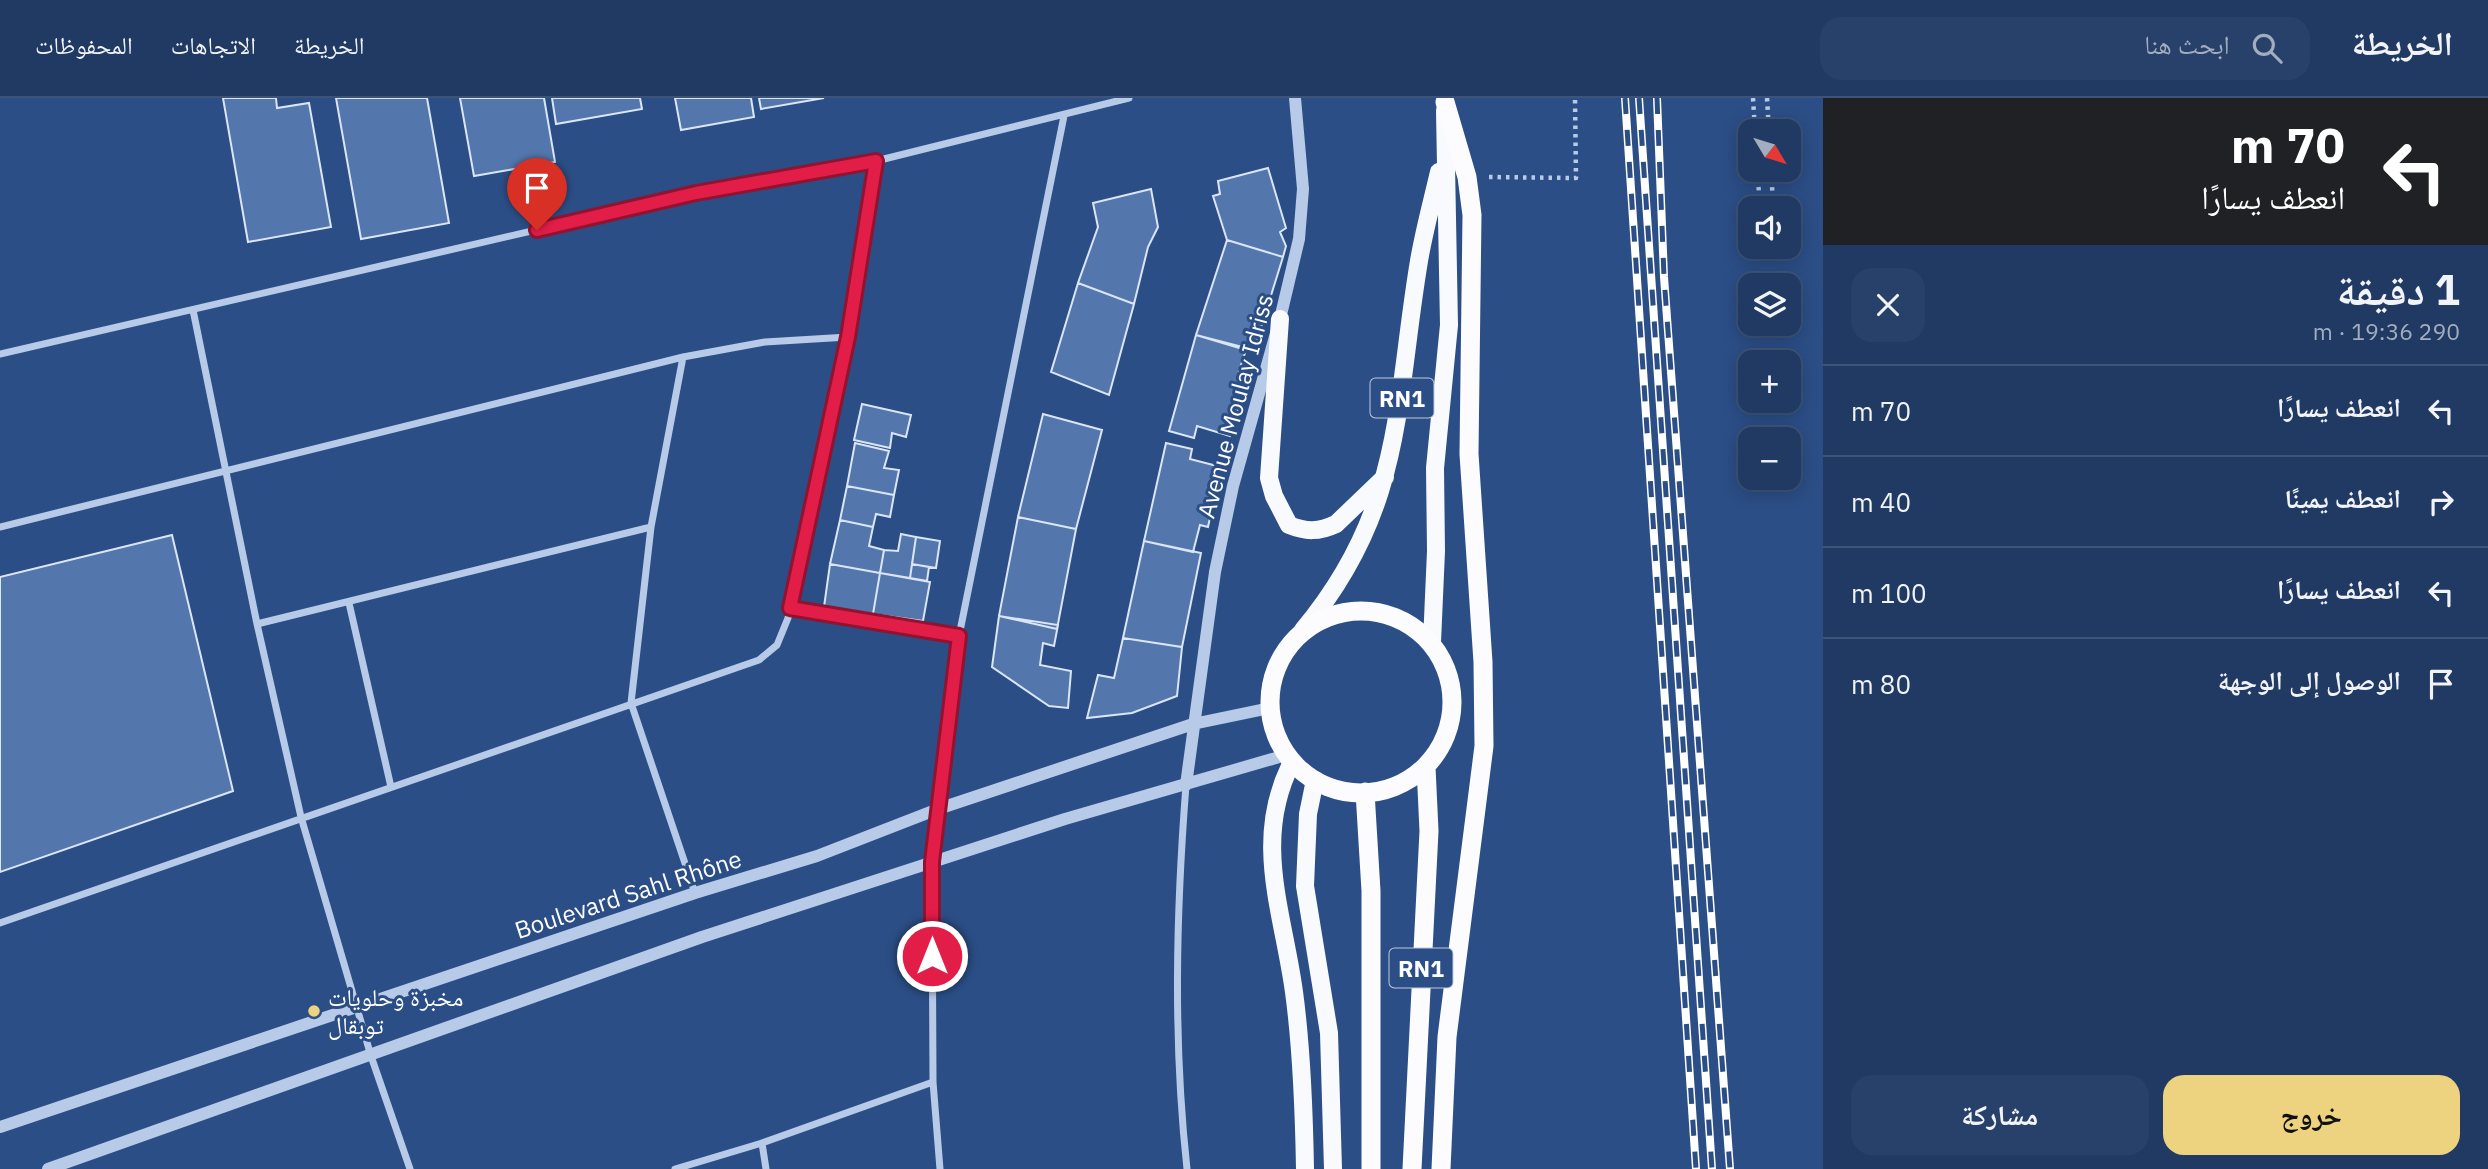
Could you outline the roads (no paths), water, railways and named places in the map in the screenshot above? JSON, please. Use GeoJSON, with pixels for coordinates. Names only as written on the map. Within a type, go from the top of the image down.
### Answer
{"type":"FeatureCollection","features":[{"type":"Feature","properties":{"kind":"highway"},"geometry":{"type":"LineString","coordinates":[[1441,1169],[1447,1037],[1483,746],[1483,662],[1469,454],[1468,371],[1473,251],[1467,177],[1445,100]]}},
{"type":"Feature","properties":{"kind":"highway","name":"RN1"},"geometry":{"type":"LineString","coordinates":[[1356,610],[1384,612],[1410,624],[1432,642],[1446,666],[1452,692],[1451,719],[1442,745],[1426,767],[1404,783],[1379,792],[1352,793],[1315,780],[1289,758],[1277,739],[1270,708],[1275,670],[1286,648],[1304,630],[1328,616],[1356,610]]}},
{"type":"Feature","properties":{"kind":"highway","name":"RN1"},"geometry":{"type":"LineString","coordinates":[[1412,1169],[1429,831],[1426,767]]}},
{"type":"Feature","properties":{"kind":"highway","name":"RN1"},"geometry":{"type":"LineString","coordinates":[[1365,792],[1370,891],[1371,1169]]}},
{"type":"Feature","properties":{"kind":"main road","name":"RN1"},"geometry":{"type":"LineString","coordinates":[[1432,642],[1436,551],[1435,468],[1449,325],[1445,100]]}},
{"type":"Feature","properties":{"kind":"main road","name":"RN1"},"geometry":{"type":"LineString","coordinates":[[1304,630],[1345,575],[1375,512],[1400,410],[1419,260],[1445,145]]}},
{"type":"Feature","properties":{"kind":"main road"},"geometry":{"type":"LineString","coordinates":[[1280,319],[1269,459],[1274,496],[1284,518],[1289,525],[1306,531],[1326,529],[1336,524],[1385,477]]}},
{"type":"Feature","properties":{"kind":"main road"},"geometry":{"type":"LineString","coordinates":[[1289,758],[1273,819],[1272,871],[1294,993],[1301,1064],[1305,1169]]}},
{"type":"Feature","properties":{"kind":"main road"},"geometry":{"type":"LineString","coordinates":[[1315,780],[1308,814],[1305,886],[1329,1033],[1333,1169]]}},
{"type":"Feature","properties":{"kind":"street"},"geometry":{"type":"LineString","coordinates":[[0,354],[696,193],[876,161],[1129,98]]}},
{"type":"Feature","properties":{"kind":"street","name":"Avenue Moulay Idriss"},"geometry":{"type":"LineString","coordinates":[[1186,785],[1214,572],[1233,486],[1280,319],[1299,239],[1303,189],[1295,98]]}},
{"type":"Feature","properties":{"kind":"street"},"geometry":{"type":"LineString","coordinates":[[940,1169],[933,1082],[932,862],[938,809],[959,636],[1064,116]]}},
{"type":"Feature","properties":{"kind":"street"},"geometry":{"type":"LineString","coordinates":[[0,923],[759,660],[777,645],[790,608],[848,337],[876,161]]}},
{"type":"Feature","properties":{"kind":"street"},"geometry":{"type":"LineString","coordinates":[[193,310],[257,624],[301,817],[372,1056],[410,1169]]}},
{"type":"Feature","properties":{"kind":"street"},"geometry":{"type":"LineString","coordinates":[[0,527],[226,473],[683,357],[765,342],[848,337]]}},
{"type":"Feature","properties":{"kind":"street"},"geometry":{"type":"LineString","coordinates":[[683,357],[650,527],[631,703],[695,893]]}},
{"type":"Feature","properties":{"kind":"street"},"geometry":{"type":"LineString","coordinates":[[257,624],[650,527]]}},
{"type":"Feature","properties":{"kind":"street"},"geometry":{"type":"LineString","coordinates":[[349,603],[391,787]]}},
{"type":"Feature","properties":{"kind":"street"},"geometry":{"type":"LineString","coordinates":[[790,608],[959,636]]}},
{"type":"Feature","properties":{"kind":"street","name":"Boulevard Sahl Rhône"},"geometry":{"type":"LineString","coordinates":[[0,1127],[695,893],[817,856],[938,809],[1193,724],[1270,708]]}},
{"type":"Feature","properties":{"kind":"street"},"geometry":{"type":"LineString","coordinates":[[48,1169],[702,937],[932,862],[1186,785],[1289,758]]}},
{"type":"Feature","properties":{"kind":"street"},"geometry":{"type":"LineString","coordinates":[[1186,785],[1179,877],[1176,1011],[1187,1169]]}},
{"type":"Feature","properties":{"kind":"street"},"geometry":{"type":"LineString","coordinates":[[675,1169],[762,1143],[933,1082]]}},
{"type":"Feature","properties":{"kind":"street"},"geometry":{"type":"LineString","coordinates":[[762,1143],[765,1169]]}},
{"type":"Feature","properties":{"kind":"railway"},"geometry":{"type":"LineString","coordinates":[[1625,98],[1696,1169]]}},
{"type":"Feature","properties":{"kind":"railway"},"geometry":{"type":"LineString","coordinates":[[1639,98],[1712,1169]]}},
{"type":"Feature","properties":{"kind":"railway"},"geometry":{"type":"LineString","coordinates":[[1657,98],[1664,277],[1730,1169]]}},
{"type":"Feature","properties":{"kind":"place","name":"مخبزة وحلويات توبقال"},"geometry":{"type":"Point","coordinates":[314,1011]}}]}
